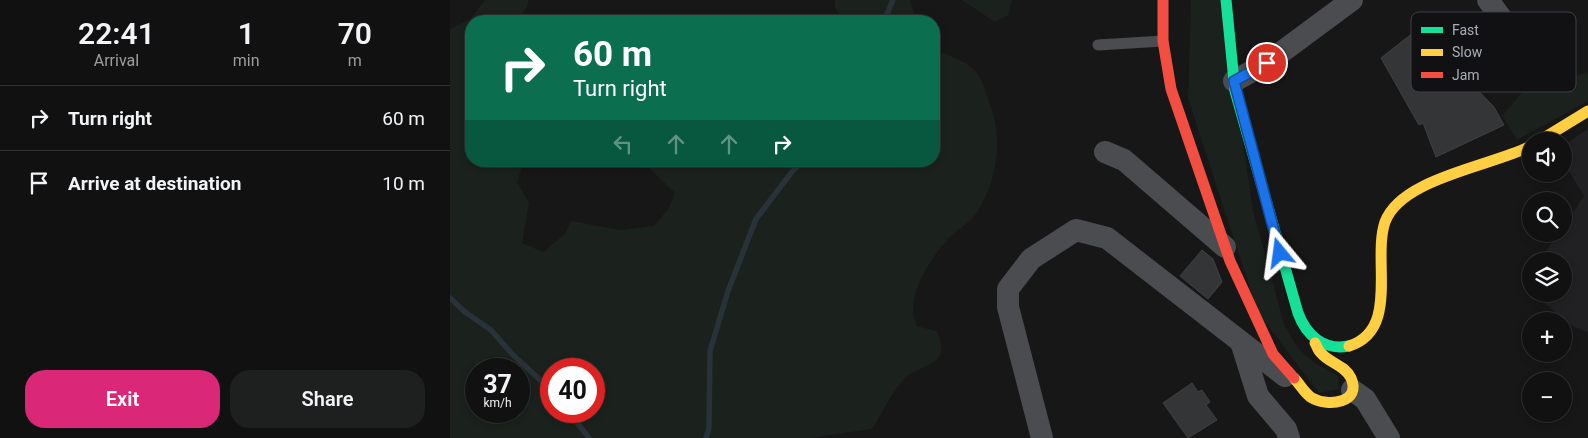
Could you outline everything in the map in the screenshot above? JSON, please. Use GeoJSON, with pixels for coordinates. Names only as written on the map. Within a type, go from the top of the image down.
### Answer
{"type":"FeatureCollection","features":[{"type":"Feature","properties":{"kind":"street"},"geometry":{"type":"LineString","coordinates":[[1162,0],[1164,41],[1171,89],[1225,247],[1273,354],[1312,398],[1336,404],[1346,399],[1352,390],[1351,378],[1342,367],[1321,354],[1313,338],[1302,326],[1234,81],[1226,0]]}},
{"type":"Feature","properties":{"kind":"street"},"geometry":{"type":"LineString","coordinates":[[1234,81],[1267,63],[1352,0]]}},
{"type":"Feature","properties":{"kind":"street"},"geometry":{"type":"LineString","coordinates":[[1488,0],[1497,12]]}},
{"type":"Feature","properties":{"kind":"street"},"geometry":{"type":"LineString","coordinates":[[1554,132],[1588,111]]}},
{"type":"Feature","properties":{"kind":"street"},"geometry":{"type":"LineString","coordinates":[[1313,338],[1333,348],[1349,347],[1368,338],[1379,321],[1381,306],[1378,250],[1385,224],[1396,205],[1423,186],[1522,149]]}},
{"type":"Feature","properties":{"kind":"street"},"geometry":{"type":"LineString","coordinates":[[1105,152],[1124,160],[1225,247]]}},
{"type":"Feature","properties":{"kind":"street"},"geometry":{"type":"LineString","coordinates":[[1042,438],[1008,307],[1008,289],[1031,259],[1076,230],[1107,238],[1242,345],[1302,388]]}},
{"type":"Feature","properties":{"kind":"street"},"geometry":{"type":"LineString","coordinates":[[1242,345],[1258,396],[1286,429],[1288,438]]}},
{"type":"Feature","properties":{"kind":"street"},"geometry":{"type":"LineString","coordinates":[[1352,390],[1365,399],[1389,438]]}},
{"type":"Feature","properties":{"kind":"lane"},"geometry":{"type":"LineString","coordinates":[[1098,45],[1164,41]]}},
{"type":"Feature","properties":{"kind":"shaded area"},"geometry":{"type":"Polygon","coordinates":[[[485,0],[529,0],[527,7],[521,15],[473,15],[485,0]]]}},
{"type":"Feature","properties":{"kind":"shaded area"},"geometry":{"type":"Polygon","coordinates":[[[835,0],[910,0],[915,15],[840,15],[835,8],[835,0]]]}},
{"type":"Feature","properties":{"kind":"shaded area"},"geometry":{"type":"Polygon","coordinates":[[[962,0],[1012,0],[1008,15],[995,22],[962,0]]]}},
{"type":"Feature","properties":{"kind":"shaded area"},"geometry":{"type":"Polygon","coordinates":[[[1191,0],[1222,0],[1253,211],[1284,324],[1297,347],[1303,353],[1315,363],[1338,376],[1340,389],[1319,393],[1258,313],[1188,98],[1191,0]]]}},
{"type":"Feature","properties":{"kind":"shaded area"},"geometry":{"type":"Polygon","coordinates":[[[465,22],[465,167],[522,167],[517,182],[529,203],[522,243],[543,252],[565,234],[571,221],[621,230],[654,226],[668,209],[675,193],[648,167],[940,167],[940,52],[967,64],[979,76],[992,110],[997,137],[996,164],[993,178],[975,215],[949,238],[934,257],[921,279],[913,303],[917,326],[936,331],[941,343],[941,352],[932,363],[903,380],[872,429],[810,438],[450,438],[450,29],[465,22]]]}},
{"type":"Feature","properties":{"kind":"shaded area"},"geometry":{"type":"Polygon","coordinates":[[[1588,72],[1588,101],[1532,132],[1522,132],[1522,137],[1517,140],[1502,116],[1522,92],[1576,92],[1576,76],[1588,72]]]}},
{"type":"Feature","properties":{"kind":"shaded area"},"geometry":{"type":"Polygon","coordinates":[[[1588,129],[1588,332],[1572,325],[1572,312],[1555,312],[1543,302],[1572,302],[1572,252],[1545,252],[1552,242],[1572,242],[1572,214],[1584,196],[1572,176],[1572,140],[1588,129]]]}},
{"type":"Feature","properties":{"kind":"building"},"geometry":{"type":"Polygon","coordinates":[[[1411,34],[1411,92],[1479,92],[1494,107],[1504,125],[1436,157],[1423,123],[1419,125],[1381,58],[1411,34]]]}},
{"type":"Feature","properties":{"kind":"building"},"geometry":{"type":"Polygon","coordinates":[[[1202,250],[1213,259],[1222,282],[1208,299],[1180,276],[1202,250]]]}},
{"type":"Feature","properties":{"kind":"building"},"geometry":{"type":"Polygon","coordinates":[[[1192,383],[1198,392],[1202,390],[1210,402],[1206,405],[1217,420],[1188,438],[1163,403],[1192,383]]]}},
{"type":"Feature","properties":{"kind":"waterway"},"geometry":{"type":"LineString","coordinates":[[887,15],[893,0]]}},
{"type":"Feature","properties":{"kind":"waterway"},"geometry":{"type":"LineString","coordinates":[[706,438],[709,428],[710,351],[728,291],[756,219],[796,167]]}},
{"type":"Feature","properties":{"kind":"waterway"},"geometry":{"type":"LineString","coordinates":[[450,298],[465,312],[491,330],[512,354],[540,380]]}},
{"type":"Feature","properties":{"kind":"waterway"},"geometry":{"type":"LineString","coordinates":[[577,423],[589,438]]}},
{"type":"Feature","properties":{"kind":"traffic: fast"},"geometry":{"type":"LineString","coordinates":[[1226,0],[1235,91],[1298,313],[1301,321],[1317,340],[1332,346],[1349,346]]}},
{"type":"Feature","properties":{"kind":"traffic: slow"},"geometry":{"type":"LineString","coordinates":[[1554,132],[1588,111]]}},
{"type":"Feature","properties":{"kind":"traffic: slow"},"geometry":{"type":"LineString","coordinates":[[1349,346],[1365,338],[1374,325],[1379,310],[1382,238],[1385,222],[1394,207],[1409,194],[1428,184],[1522,150]]}},
{"type":"Feature","properties":{"kind":"traffic: slow"},"geometry":{"type":"LineString","coordinates":[[1294,378],[1309,396],[1319,401],[1342,401],[1352,393],[1351,378],[1345,370],[1324,356],[1315,343]]}},
{"type":"Feature","properties":{"kind":"traffic: jam"},"geometry":{"type":"LineString","coordinates":[[1163,0],[1163,41],[1171,89],[1230,261],[1273,354],[1294,378]]}},
{"type":"Feature","properties":{"kind":"route"},"geometry":{"type":"LineString","coordinates":[[1267,63],[1234,81],[1234,91],[1280,253]]}}]}
